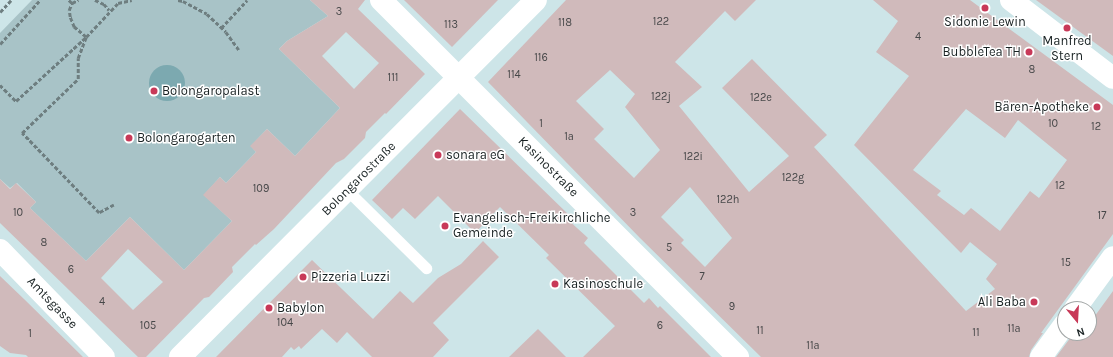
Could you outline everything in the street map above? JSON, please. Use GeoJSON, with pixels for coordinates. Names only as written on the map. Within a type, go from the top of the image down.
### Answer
{"type":"FeatureCollection","features":[{"type":"Feature","properties":{"kind":"street","name":"Kasinostraße"},"geometry":{"type":"LineString","coordinates":[[381,0],[738,357]]}},
{"type":"Feature","properties":{"kind":"street","name":"Bolongarostraße"},"geometry":{"type":"LineString","coordinates":[[180,357],[536,0]]}},
{"type":"Feature","properties":{"kind":"street"},"geometry":{"type":"LineString","coordinates":[[1011,0],[1113,78]]}},
{"type":"Feature","properties":{"kind":"street","name":"Amtsgasse"},"geometry":{"type":"LineString","coordinates":[[0,250],[104,357]]}},
{"type":"Feature","properties":{"kind":"street"},"geometry":{"type":"LineString","coordinates":[[1081,301],[1113,256]]}},
{"type":"Feature","properties":{"kind":"street"},"geometry":{"type":"LineString","coordinates":[[1041,357],[1057,335]]}},
{"type":"Feature","properties":{"kind":"lane"},"geometry":{"type":"LineString","coordinates":[[348,190],[426,268]]}},
{"type":"Feature","properties":{"kind":"path"},"geometry":{"type":"LineString","coordinates":[[0,12],[11,0]]}},
{"type":"Feature","properties":{"kind":"path"},"geometry":{"type":"LineString","coordinates":[[0,44],[40,0]]}},
{"type":"Feature","properties":{"kind":"path"},"geometry":{"type":"LineString","coordinates":[[69,0],[72,3]]}},
{"type":"Feature","properties":{"kind":"path"},"geometry":{"type":"LineString","coordinates":[[78,0],[72,3],[69,10],[74,27],[86,37]]}},
{"type":"Feature","properties":{"kind":"path"},"geometry":{"type":"LineString","coordinates":[[95,0],[104,4],[109,10]]}},
{"type":"Feature","properties":{"kind":"path"},"geometry":{"type":"LineString","coordinates":[[0,85],[16,101],[86,37],[109,10],[121,0]]}},
{"type":"Feature","properties":{"kind":"path"},"geometry":{"type":"LineString","coordinates":[[118,3],[132,0]]}},
{"type":"Feature","properties":{"kind":"path"},"geometry":{"type":"LineString","coordinates":[[178,0],[183,1],[206,14],[221,28],[239,50]]}},
{"type":"Feature","properties":{"kind":"path"},"geometry":{"type":"LineString","coordinates":[[221,28],[247,0]]}},
{"type":"Feature","properties":{"kind":"path"},"geometry":{"type":"LineString","coordinates":[[86,37],[78,58],[78,79],[22,133],[99,212],[114,205]]}},
{"type":"Feature","properties":{"kind":"shaded area","name":"Bolongarogarten"},"geometry":{"type":"Polygon","coordinates":[[[32,0],[310,0],[328,16],[287,41],[279,49],[340,108],[295,156],[267,129],[251,146],[256,152],[226,183],[220,177],[204,195],[232,221],[184,270],[130,217],[86,261],[30,208],[36,202],[17,183],[10,188],[0,179],[0,33],[32,0]]]}},
{"type":"Feature","properties":{"kind":"shaded area"},"geometry":{"type":"Polygon","coordinates":[[[171,65],[180,70],[184,76],[184,90],[180,96],[171,101],[163,101],[154,96],[150,90],[149,79],[154,70],[160,66],[171,65]]]}},
{"type":"Feature","properties":{"kind":"building"},"geometry":{"type":"Polygon","coordinates":[[[310,0],[365,0],[358,9],[425,74],[366,132],[365,138],[344,159],[336,163],[274,229],[256,245],[255,244],[232,267],[233,272],[209,297],[204,298],[146,357],[138,357],[0,223],[0,179],[10,189],[16,183],[36,202],[30,208],[86,261],[130,217],[184,270],[232,221],[203,195],[220,177],[226,183],[256,152],[250,146],[267,129],[295,156],[340,108],[279,49],[287,41],[328,16],[310,0]],[[346,32],[322,56],[354,89],[379,63],[346,32]],[[128,249],[101,278],[133,310],[163,282],[128,249]]]}},
{"type":"Feature","properties":{"kind":"building"},"geometry":{"type":"Polygon","coordinates":[[[404,0],[498,0],[452,47],[404,0]]]}},
{"type":"Feature","properties":{"kind":"building"},"geometry":{"type":"Polygon","coordinates":[[[566,0],[756,0],[735,21],[725,11],[675,62],[702,87],[679,106],[749,192],[789,156],[722,88],[752,59],[827,135],[814,147],[966,311],[995,289],[986,279],[997,264],[970,242],[961,253],[854,145],[909,76],[876,52],[898,21],[873,0],[970,0],[1113,105],[1113,234],[1064,301],[1057,301],[1057,311],[1041,333],[1043,333],[1031,350],[1029,357],[761,357],[640,238],[488,82],[566,0]],[[610,70],[576,101],[604,129],[594,139],[634,178],[660,150],[625,107],[635,94],[610,70]],[[966,109],[913,170],[941,191],[937,195],[964,215],[971,208],[1000,231],[1030,191],[1039,198],[1067,160],[1018,120],[1005,138],[966,109]],[[690,187],[661,217],[684,240],[681,243],[705,267],[732,238],[690,187]]]}},
{"type":"Feature","properties":{"kind":"building"},"geometry":{"type":"Polygon","coordinates":[[[1036,0],[1113,0],[1113,56],[1036,0]]]}},
{"type":"Feature","properties":{"kind":"building"},"geometry":{"type":"Polygon","coordinates":[[[460,109],[569,215],[566,218],[588,238],[584,243],[644,303],[649,298],[658,308],[660,306],[711,357],[583,357],[615,326],[546,258],[549,255],[500,207],[475,233],[438,196],[415,219],[403,208],[392,219],[372,200],[460,109]]]}},
{"type":"Feature","properties":{"kind":"building"},"geometry":{"type":"Polygon","coordinates":[[[483,241],[499,257],[433,323],[449,340],[433,357],[372,357],[347,332],[337,343],[322,329],[301,349],[299,346],[294,350],[291,347],[282,357],[216,357],[312,260],[373,319],[400,291],[413,303],[438,278],[461,264],[483,241]]]}},
{"type":"Feature","properties":{"kind":"building"},"geometry":{"type":"Polygon","coordinates":[[[0,276],[83,357],[28,357],[26,355],[10,353],[0,346],[0,276]]]}},
{"type":"Feature","properties":{"kind":"building"},"geometry":{"type":"Polygon","coordinates":[[[1113,291],[1113,357],[1056,357],[1068,341],[1097,341],[1097,313],[1113,291]]]}},
{"type":"Feature","properties":{"kind":"building"},"geometry":{"type":"Polygon","coordinates":[[[538,329],[566,357],[509,357],[538,329]]]}},
{"type":"Feature","properties":{"kind":"place","name":"Sidonie Lewin"},"geometry":{"type":"Point","coordinates":[985,8]}},
{"type":"Feature","properties":{"kind":"place","name":"Manfred Stern"},"geometry":{"type":"Point","coordinates":[1067,28]}},
{"type":"Feature","properties":{"kind":"place","name":"BubbleTea TH"},"geometry":{"type":"Point","coordinates":[1029,52]}},
{"type":"Feature","properties":{"kind":"place","name":"Bolongaropalast"},"geometry":{"type":"Point","coordinates":[154,91]}},
{"type":"Feature","properties":{"kind":"place","name":"Bären-Apotheke"},"geometry":{"type":"Point","coordinates":[1097,107]}},
{"type":"Feature","properties":{"kind":"place","name":"Bolongarogarten"},"geometry":{"type":"Point","coordinates":[129,138]}},
{"type":"Feature","properties":{"kind":"place","name":"sonara eG"},"geometry":{"type":"Point","coordinates":[438,155]}},
{"type":"Feature","properties":{"kind":"place","name":"Evangelisch-Freikirchliche Gemeinde"},"geometry":{"type":"Point","coordinates":[445,226]}},
{"type":"Feature","properties":{"kind":"place","name":"Pizzeria Luzzi"},"geometry":{"type":"Point","coordinates":[303,277]}},
{"type":"Feature","properties":{"kind":"place","name":"Kasinoschule"},"geometry":{"type":"Point","coordinates":[555,284]}},
{"type":"Feature","properties":{"kind":"place","name":"Ali Baba"},"geometry":{"type":"Point","coordinates":[1034,302]}},
{"type":"Feature","properties":{"kind":"place","name":"Babylon"},"geometry":{"type":"Point","coordinates":[269,308]}}]}
